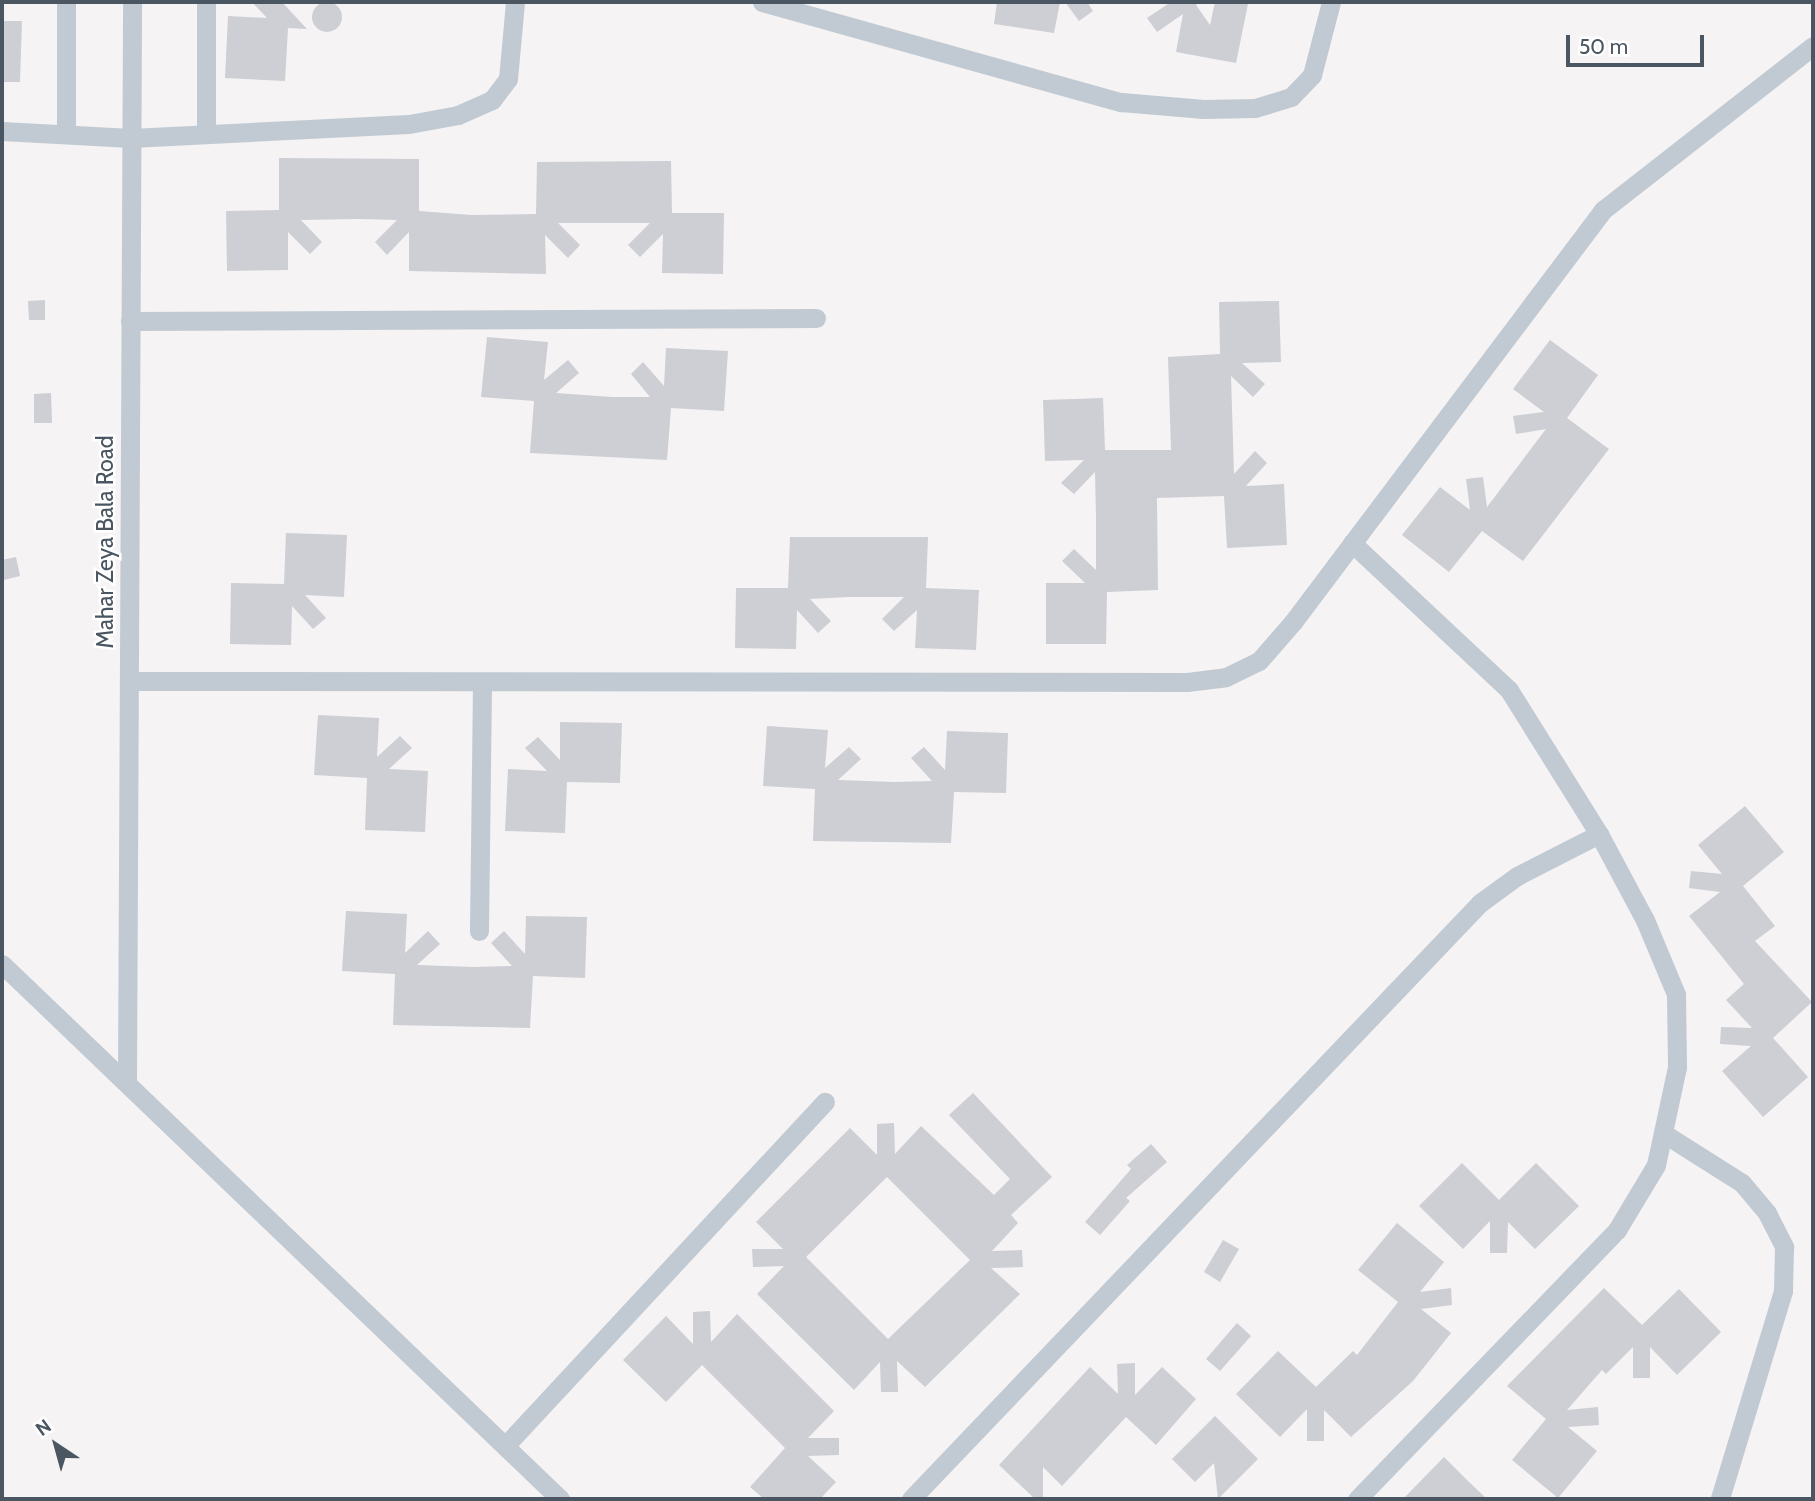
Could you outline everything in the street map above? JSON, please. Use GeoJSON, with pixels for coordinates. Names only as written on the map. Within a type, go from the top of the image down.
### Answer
{"type":"FeatureCollection","features":[{"type":"Feature","properties":{"kind":"street"},"geometry":{"type":"LineString","coordinates":[[66,2],[66,134]]}},
{"type":"Feature","properties":{"kind":"street","name":"Mahar Zeya Bala Road"},"geometry":{"type":"LineString","coordinates":[[127,1082],[132,2]]}},
{"type":"Feature","properties":{"kind":"street"},"geometry":{"type":"LineString","coordinates":[[206,2],[206,134]]}},
{"type":"Feature","properties":{"kind":"street"},"geometry":{"type":"LineString","coordinates":[[2,131],[131,138],[409,124],[458,115],[492,100],[508,79],[515,2]]}},
{"type":"Feature","properties":{"kind":"street"},"geometry":{"type":"LineString","coordinates":[[762,2],[1121,102],[1204,109],[1255,108],[1291,97],[1312,75],[1331,2]]}},
{"type":"Feature","properties":{"kind":"street"},"geometry":{"type":"LineString","coordinates":[[129,681],[1187,682],[1226,677],[1259,661],[1352,543],[1602,210],[1813,46]]}},
{"type":"Feature","properties":{"kind":"street"},"geometry":{"type":"LineString","coordinates":[[130,321],[816,318]]}},
{"type":"Feature","properties":{"kind":"street"},"geometry":{"type":"LineString","coordinates":[[1352,543],[1509,690],[1599,834],[1645,920],[1676,994],[1677,1067],[1656,1165],[1617,1230],[1357,1499]]}},
{"type":"Feature","properties":{"kind":"street"},"geometry":{"type":"LineString","coordinates":[[479,931],[482,682]]}},
{"type":"Feature","properties":{"kind":"street"},"geometry":{"type":"LineString","coordinates":[[911,1499],[1480,903],[1517,876],[1599,834]]}},
{"type":"Feature","properties":{"kind":"street"},"geometry":{"type":"LineString","coordinates":[[2,964],[560,1499]]}},
{"type":"Feature","properties":{"kind":"street"},"geometry":{"type":"LineString","coordinates":[[505,1446],[825,1102]]}},
{"type":"Feature","properties":{"kind":"street"},"geometry":{"type":"LineString","coordinates":[[1663,1133],[1742,1183],[1767,1213],[1784,1247],[1783,1291],[1720,1499]]}},
{"type":"Feature","properties":{"kind":"building"},"geometry":{"type":"Polygon","coordinates":[[[252,2],[282,2],[307,29],[288,28],[285,81],[225,78],[228,16],[267,18],[252,2]]]}},
{"type":"Feature","properties":{"kind":"building"},"geometry":{"type":"Polygon","coordinates":[[[327,2],[337,7],[342,17],[337,27],[327,32],[317,27],[312,17],[317,7],[327,2]]]}},
{"type":"Feature","properties":{"kind":"building"},"geometry":{"type":"Polygon","coordinates":[[[997,2],[1060,2],[1054,33],[994,24],[997,2]]]}},
{"type":"Feature","properties":{"kind":"building"},"geometry":{"type":"Polygon","coordinates":[[[1065,2],[1087,2],[1093,11],[1079,21],[1065,2]]]}},
{"type":"Feature","properties":{"kind":"building"},"geometry":{"type":"Polygon","coordinates":[[[1171,2],[1201,2],[1196,5],[1210,25],[1215,2],[1248,4],[1236,63],[1176,52],[1183,14],[1157,32],[1147,18],[1171,2]]]}},
{"type":"Feature","properties":{"kind":"building"},"geometry":{"type":"Polygon","coordinates":[[[2,21],[22,21],[20,82],[2,82],[2,21]]]}},
{"type":"Feature","properties":{"kind":"building"},"geometry":{"type":"Polygon","coordinates":[[[279,158],[419,159],[419,211],[471,215],[536,214],[537,162],[671,161],[672,213],[724,213],[723,274],[662,273],[663,234],[640,257],[628,245],[650,223],[558,223],[580,245],[568,258],[545,235],[546,274],[409,271],[409,232],[387,255],[375,242],[397,220],[359,219],[301,220],[322,242],[310,254],[288,232],[288,270],[227,271],[226,211],[279,210],[279,158]]]}},
{"type":"Feature","properties":{"kind":"building"},"geometry":{"type":"Polygon","coordinates":[[[45,300],[45,320],[29,320],[28,301],[45,300]]]}},
{"type":"Feature","properties":{"kind":"building"},"geometry":{"type":"Polygon","coordinates":[[[1279,301],[1281,362],[1242,363],[1265,384],[1253,397],[1231,376],[1234,474],[1255,451],[1267,463],[1246,486],[1284,484],[1287,545],[1227,548],[1224,496],[1157,498],[1158,590],[1107,592],[1106,644],[1046,644],[1046,583],[1085,583],[1062,561],[1074,549],[1096,570],[1096,518],[1095,472],[1074,494],[1061,483],[1084,460],[1045,461],[1043,400],[1103,398],[1105,450],[1171,450],[1168,357],[1220,354],[1219,302],[1279,301]]]}},
{"type":"Feature","properties":{"kind":"building"},"geometry":{"type":"Polygon","coordinates":[[[487,337],[548,342],[544,380],[568,360],[579,373],[556,393],[612,397],[650,397],[631,374],[643,362],[664,386],[666,348],[728,351],[724,411],[671,408],[667,460],[530,453],[534,401],[481,397],[487,337]]]}},
{"type":"Feature","properties":{"kind":"building"},"geometry":{"type":"Polygon","coordinates":[[[1550,340],[1598,375],[1567,418],[1609,449],[1523,561],[1482,531],[1449,572],[1402,535],[1440,487],[1470,510],[1466,479],[1483,477],[1487,507],[1546,429],[1516,434],[1513,416],[1544,412],[1513,389],[1550,340]]]}},
{"type":"Feature","properties":{"kind":"building"},"geometry":{"type":"Polygon","coordinates":[[[51,393],[52,423],[34,423],[34,394],[51,393]]]}},
{"type":"Feature","properties":{"kind":"building"},"geometry":{"type":"Polygon","coordinates":[[[286,533],[347,535],[344,597],[305,595],[326,618],[313,629],[292,606],[291,645],[230,644],[231,583],[284,584],[286,533]]]}},
{"type":"Feature","properties":{"kind":"building"},"geometry":{"type":"Polygon","coordinates":[[[790,537],[928,537],[926,588],[979,590],[976,650],[915,648],[917,610],[894,631],[882,619],[904,597],[810,599],[831,621],[818,633],[797,610],[796,649],[735,648],[736,588],[788,588],[790,537]]]}},
{"type":"Feature","properties":{"kind":"building"},"geometry":{"type":"Polygon","coordinates":[[[16,557],[20,576],[4,580],[2,560],[16,557]]]}},
{"type":"Feature","properties":{"kind":"building"},"geometry":{"type":"Polygon","coordinates":[[[318,715],[379,718],[377,757],[400,736],[412,748],[389,769],[428,771],[425,832],[365,830],[367,778],[314,775],[318,715]]]}},
{"type":"Feature","properties":{"kind":"building"},"geometry":{"type":"Polygon","coordinates":[[[560,722],[622,723],[620,783],[567,782],[565,833],[505,831],[508,769],[547,771],[525,748],[538,737],[560,760],[560,722]]]}},
{"type":"Feature","properties":{"kind":"building"},"geometry":{"type":"Polygon","coordinates":[[[767,726],[828,730],[825,768],[849,747],[861,759],[838,780],[894,782],[932,781],[911,758],[924,747],[945,770],[947,731],[1008,733],[1006,793],[954,792],[951,843],[813,841],[815,789],[763,786],[767,726]]]}},
{"type":"Feature","properties":{"kind":"building"},"geometry":{"type":"Polygon","coordinates":[[[1745,806],[1784,852],[1743,886],[1775,926],[1755,941],[1812,1002],[1773,1038],[1808,1077],[1763,1117],[1722,1071],[1751,1046],[1720,1044],[1721,1027],[1752,1028],[1726,1000],[1744,984],[1689,916],[1720,892],[1689,888],[1691,871],[1722,874],[1698,845],[1745,806]]]}},
{"type":"Feature","properties":{"kind":"building"},"geometry":{"type":"Polygon","coordinates":[[[346,911],[407,914],[405,953],[428,931],[440,944],[417,965],[473,967],[512,966],[491,943],[504,931],[525,954],[526,916],[587,917],[585,978],[533,976],[530,1028],[393,1025],[395,974],[342,971],[346,911]]]}},
{"type":"Feature","properties":{"kind":"building"},"geometry":{"type":"Polygon","coordinates":[[[973,1093],[1052,1177],[1011,1215],[1018,1223],[992,1251],[1022,1250],[1023,1267],[991,1268],[1020,1294],[925,1387],[897,1361],[898,1392],[881,1392],[880,1362],[854,1390],[757,1294],[784,1266],[753,1267],[752,1249],[783,1249],[756,1222],[850,1128],[877,1155],[877,1124],[894,1123],[895,1154],[921,1126],[994,1195],[1010,1179],[949,1115],[973,1093]],[[887,1177],[806,1257],[888,1339],[970,1260],[887,1177]]]}},
{"type":"Feature","properties":{"kind":"building"},"geometry":{"type":"Polygon","coordinates":[[[1151,1144],[1167,1162],[1126,1198],[1130,1201],[1100,1235],[1085,1222],[1131,1169],[1127,1165],[1151,1144]]]}},
{"type":"Feature","properties":{"kind":"building"},"geometry":{"type":"Polygon","coordinates":[[[1462,1163],[1499,1200],[1536,1163],[1579,1206],[1535,1249],[1508,1222],[1507,1253],[1490,1253],[1490,1221],[1463,1249],[1419,1206],[1462,1163]]]}},
{"type":"Feature","properties":{"kind":"building"},"geometry":{"type":"Polygon","coordinates":[[[1397,1223],[1444,1262],[1420,1292],[1451,1288],[1452,1305],[1421,1309],[1451,1333],[1413,1381],[1351,1437],[1324,1410],[1324,1441],[1307,1441],[1307,1409],[1280,1437],[1236,1394],[1278,1351],[1316,1387],[1353,1351],[1357,1355],[1398,1302],[1358,1270],[1397,1223]]]}},
{"type":"Feature","properties":{"kind":"building"},"geometry":{"type":"Polygon","coordinates":[[[1223,1240],[1239,1249],[1220,1282],[1204,1272],[1223,1240]]]}},
{"type":"Feature","properties":{"kind":"building"},"geometry":{"type":"Polygon","coordinates":[[[1604,1288],[1642,1325],[1679,1289],[1721,1332],[1677,1375],[1650,1347],[1650,1378],[1633,1378],[1633,1347],[1606,1374],[1602,1370],[1567,1410],[1598,1407],[1599,1425],[1568,1427],[1597,1451],[1558,1498],[1512,1460],[1546,1419],[1507,1386],[1604,1288]]]}},
{"type":"Feature","properties":{"kind":"building"},"geometry":{"type":"Polygon","coordinates":[[[710,1311],[711,1342],[737,1314],[834,1411],[808,1438],[839,1438],[839,1455],[808,1456],[836,1482],[820,1499],[764,1499],[750,1487],[785,1448],[702,1365],[666,1402],[623,1360],[666,1316],[693,1344],[693,1312],[710,1311]]]}},
{"type":"Feature","properties":{"kind":"building"},"geometry":{"type":"Polygon","coordinates":[[[1237,1323],[1251,1336],[1220,1371],[1206,1359],[1237,1323]]]}},
{"type":"Feature","properties":{"kind":"building"},"geometry":{"type":"Polygon","coordinates":[[[1135,1363],[1135,1395],[1162,1367],[1196,1399],[1156,1445],[1126,1417],[1062,1486],[1043,1467],[1043,1499],[1035,1499],[999,1465],[1090,1367],[1118,1394],[1117,1364],[1135,1363]]]}},
{"type":"Feature","properties":{"kind":"building"},"geometry":{"type":"Polygon","coordinates":[[[1215,1416],[1258,1459],[1218,1499],[1214,1463],[1195,1482],[1172,1459],[1215,1416]]]}},
{"type":"Feature","properties":{"kind":"building"},"geometry":{"type":"Polygon","coordinates":[[[1444,1457],[1468,1481],[1487,1499],[1403,1499],[1444,1457]]]}}]}
